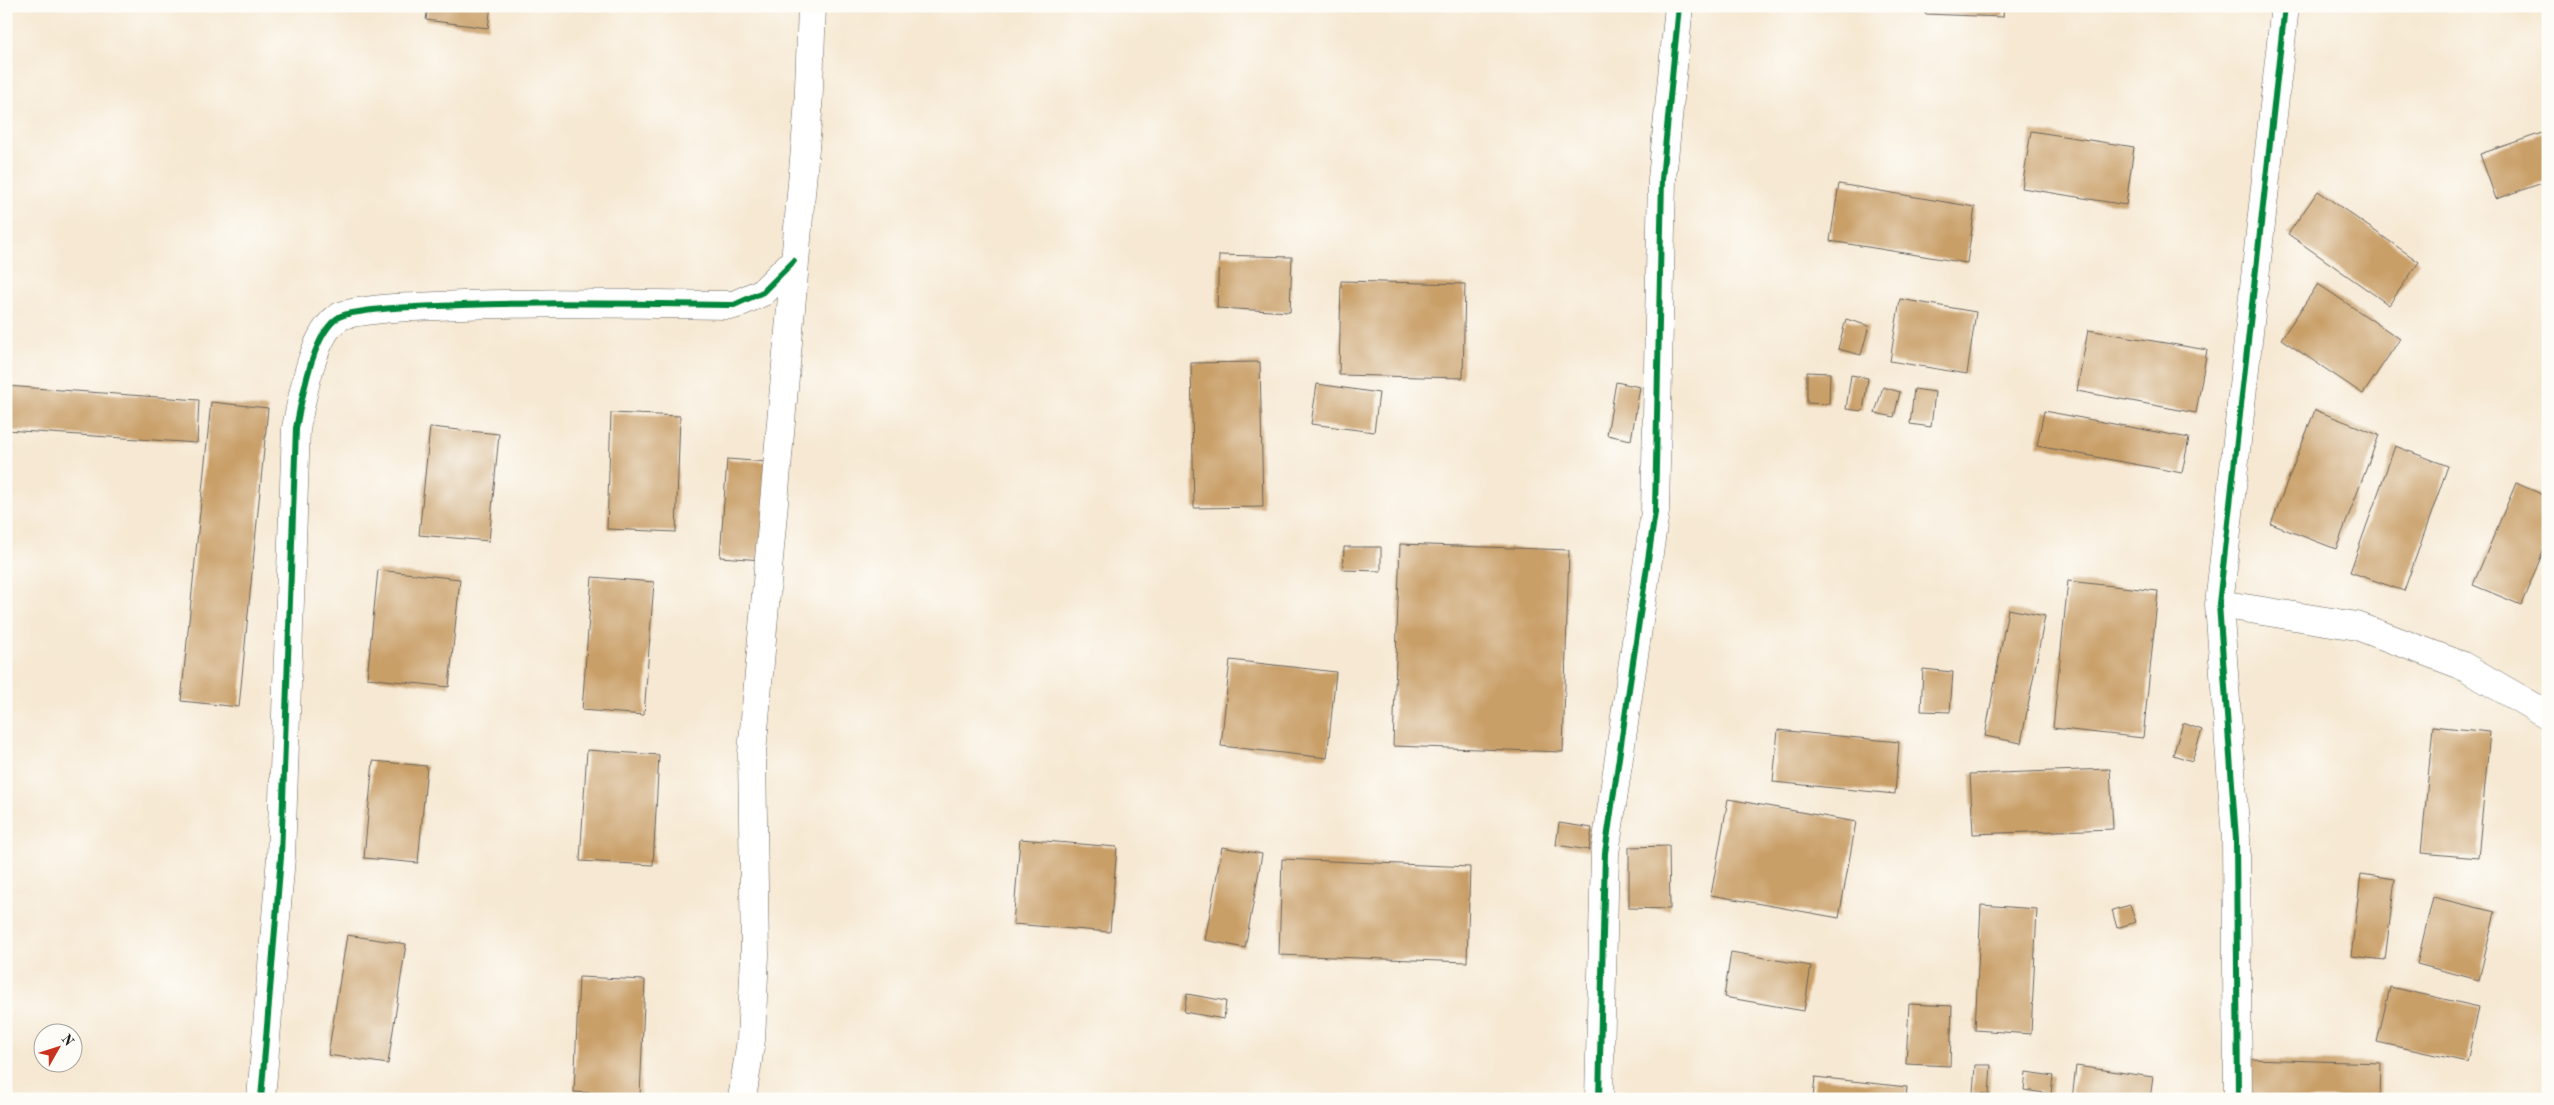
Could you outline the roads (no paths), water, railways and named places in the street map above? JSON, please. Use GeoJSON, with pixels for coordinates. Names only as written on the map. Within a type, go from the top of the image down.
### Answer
{"type":"FeatureCollection","features":[{"type":"Feature","properties":{"kind":"street"},"geometry":{"type":"LineString","coordinates":[[742,1099],[751,1040],[755,955],[752,753],[808,114],[812,6]]}},
{"type":"Feature","properties":{"kind":"street"},"geometry":{"type":"LineString","coordinates":[[1599,1099],[1605,853],[1655,512],[1662,179],[1678,6]]}},
{"type":"Feature","properties":{"kind":"street"},"geometry":{"type":"LineString","coordinates":[[2238,1099],[2236,839],[2219,604],[2285,6]]}},
{"type":"Feature","properties":{"kind":"street"},"geometry":{"type":"LineString","coordinates":[[261,1099],[281,857],[296,428],[308,369],[323,336],[339,317],[389,308],[472,304],[734,305],[763,292],[794,261]]}},
{"type":"Feature","properties":{"kind":"street"},"geometry":{"type":"LineString","coordinates":[[2219,604],[2357,626],[2461,665],[2548,715]]}}]}
